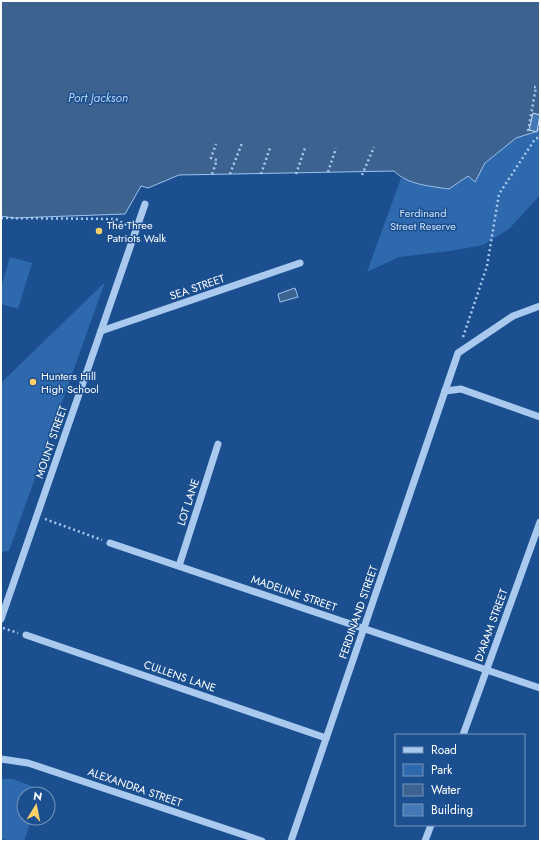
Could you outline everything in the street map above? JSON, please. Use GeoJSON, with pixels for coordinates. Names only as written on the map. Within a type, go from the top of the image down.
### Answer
{"type":"FeatureCollection","features":[{"type":"Feature","properties":{"kind":"street","name":"MOUNT STREET"},"geometry":{"type":"LineString","coordinates":[[1,618],[145,204]]}},
{"type":"Feature","properties":{"kind":"street","name":"SEA STREET"},"geometry":{"type":"LineString","coordinates":[[101,331],[300,263]]}},
{"type":"Feature","properties":{"kind":"street","name":"FERDINAND STREET"},"geometry":{"type":"LineString","coordinates":[[291,841],[458,353],[513,316],[540,306]]}},
{"type":"Feature","properties":{"kind":"street"},"geometry":{"type":"LineString","coordinates":[[445,391],[462,389],[540,417]]}},
{"type":"Feature","properties":{"kind":"street","name":"LOT LANE"},"geometry":{"type":"LineString","coordinates":[[179,566],[218,444]]}},
{"type":"Feature","properties":{"kind":"street","name":"D'ARAM STREET"},"geometry":{"type":"LineString","coordinates":[[463,734],[540,522]]}},
{"type":"Feature","properties":{"kind":"street","name":"MADELINE STREET"},"geometry":{"type":"LineString","coordinates":[[110,543],[540,688]]}},
{"type":"Feature","properties":{"kind":"street","name":"CULLENS LANE"},"geometry":{"type":"LineString","coordinates":[[26,635],[326,738]]}},
{"type":"Feature","properties":{"kind":"street","name":"ALEXANDRA STREET"},"geometry":{"type":"LineString","coordinates":[[1,759],[28,763],[262,841]]}},
{"type":"Feature","properties":{"kind":"street"},"geometry":{"type":"LineString","coordinates":[[425,841],[431,826]]}},
{"type":"Feature","properties":{"kind":"path"},"geometry":{"type":"LineString","coordinates":[[528,131],[536,87],[534,87]]}},
{"type":"Feature","properties":{"kind":"path"},"geometry":{"type":"LineString","coordinates":[[464,334],[487,266],[499,194],[535,139],[540,137]]}},
{"type":"Feature","properties":{"kind":"path"},"geometry":{"type":"LineString","coordinates":[[230,174],[242,143]]}},
{"type":"Feature","properties":{"kind":"path"},"geometry":{"type":"LineString","coordinates":[[212,174],[217,160],[211,158],[216,144]]}},
{"type":"Feature","properties":{"kind":"path"},"geometry":{"type":"LineString","coordinates":[[261,174],[270,148]]}},
{"type":"Feature","properties":{"kind":"path"},"geometry":{"type":"LineString","coordinates":[[296,174],[305,148]]}},
{"type":"Feature","properties":{"kind":"path"},"geometry":{"type":"LineString","coordinates":[[328,172],[336,148]]}},
{"type":"Feature","properties":{"kind":"path"},"geometry":{"type":"LineString","coordinates":[[362,175],[374,148]]}},
{"type":"Feature","properties":{"kind":"path"},"geometry":{"type":"LineString","coordinates":[[1,218],[116,219],[136,231]]}},
{"type":"Feature","properties":{"kind":"path"},"geometry":{"type":"LineString","coordinates":[[37,516],[110,543]]}},
{"type":"Feature","properties":{"kind":"path"},"geometry":{"type":"LineString","coordinates":[[1,628],[26,635]]}},
{"type":"Feature","properties":{"kind":"green space","name":"Ferdinand Street Reserve"},"geometry":{"type":"Polygon","coordinates":[[[540,128],[540,195],[509,229],[483,245],[450,251],[399,257],[367,272],[401,178],[422,185],[468,176],[475,182],[485,163],[516,138],[535,132],[540,128]]]}},
{"type":"Feature","properties":{"kind":"green space"},"geometry":{"type":"Polygon","coordinates":[[[10,257],[32,263],[18,309],[1,304],[1,288],[10,257]]]}},
{"type":"Feature","properties":{"kind":"green space"},"geometry":{"type":"Polygon","coordinates":[[[105,282],[9,551],[1,552],[1,383],[105,282]]]}},
{"type":"Feature","properties":{"kind":"green space"},"geometry":{"type":"Polygon","coordinates":[[[1,779],[13,779],[31,786],[16,786],[16,826],[29,826],[24,841],[8,841],[1,838],[1,779]]]}},
{"type":"Feature","properties":{"kind":"water","name":"Port Jackson"},"geometry":{"type":"Polygon","coordinates":[[[1,1],[540,1],[540,128],[535,132],[516,138],[485,163],[475,182],[468,176],[449,189],[427,186],[413,182],[400,176],[394,171],[179,175],[148,188],[141,186],[125,214],[13,218],[1,216],[1,1]]]}},
{"type":"Feature","properties":{"kind":"water"},"geometry":{"type":"Polygon","coordinates":[[[295,288],[298,297],[280,302],[278,294],[295,288]]]}},
{"type":"Feature","properties":{"kind":"building"},"geometry":{"type":"Polygon","coordinates":[[[533,113],[540,115],[537,132],[529,130],[533,113]]]}},
{"type":"Feature","properties":{"kind":"place","name":"The Three Patriots Walk"},"geometry":{"type":"Point","coordinates":[99,231]}},
{"type":"Feature","properties":{"kind":"place","name":"Hunters Hill High School"},"geometry":{"type":"Point","coordinates":[33,382]}}]}
